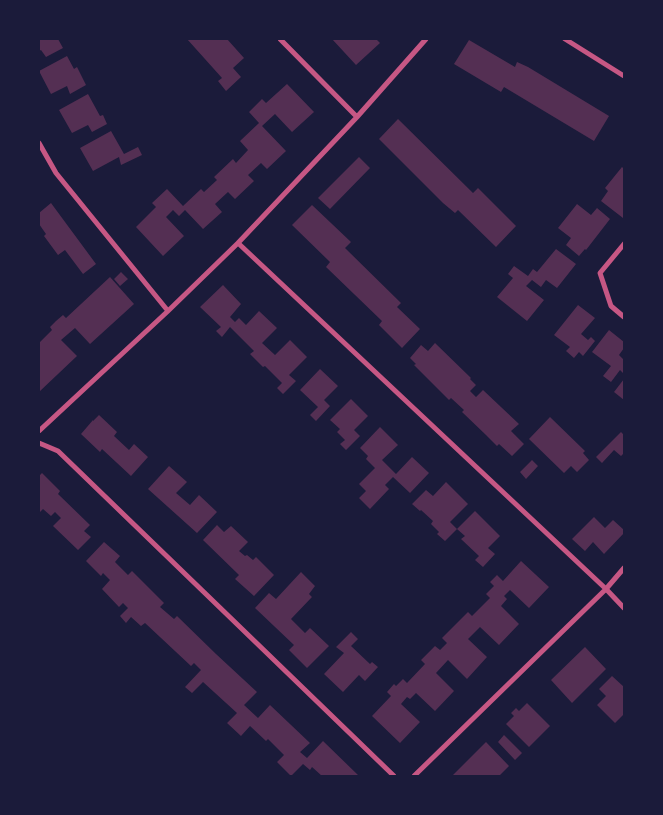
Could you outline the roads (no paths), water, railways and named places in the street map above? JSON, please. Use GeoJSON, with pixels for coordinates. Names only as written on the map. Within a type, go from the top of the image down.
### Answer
{"type":"FeatureCollection","features":[{"type":"Feature","properties":{"kind":"street"},"geometry":{"type":"LineString","coordinates":[[280,39],[357,117]]}},
{"type":"Feature","properties":{"kind":"street"},"geometry":{"type":"LineString","coordinates":[[39,431],[168,311],[238,242],[357,117],[426,39]]}},
{"type":"Feature","properties":{"kind":"street"},"geometry":{"type":"LineString","coordinates":[[565,39],[624,76]]}},
{"type":"Feature","properties":{"kind":"street"},"geometry":{"type":"LineString","coordinates":[[39,143],[56,173],[168,311]]}},
{"type":"Feature","properties":{"kind":"street"},"geometry":{"type":"LineString","coordinates":[[238,242],[606,588],[624,608]]}},
{"type":"Feature","properties":{"kind":"street"},"geometry":{"type":"LineString","coordinates":[[624,244],[600,274],[611,306],[624,317]]}},
{"type":"Feature","properties":{"kind":"street"},"geometry":{"type":"LineString","coordinates":[[39,443],[58,451],[394,776]]}},
{"type":"Feature","properties":{"kind":"street"},"geometry":{"type":"LineString","coordinates":[[414,776],[606,588],[624,568]]}}]}
